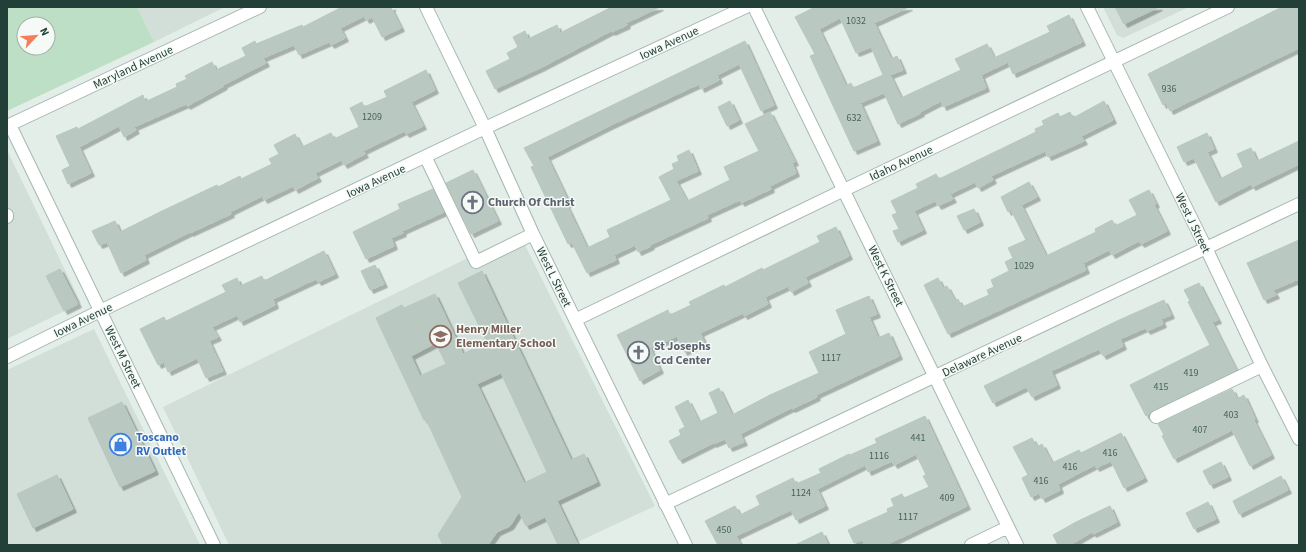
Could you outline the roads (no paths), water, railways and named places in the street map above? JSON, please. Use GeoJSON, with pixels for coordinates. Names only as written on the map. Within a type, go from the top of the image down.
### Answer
{"type":"FeatureCollection","features":[{"type":"Feature","properties":{"kind":"street","name":"Maryland Avenue"},"geometry":{"type":"LineString","coordinates":[[8,126],[260,7]]}},
{"type":"Feature","properties":{"kind":"street","name":"West L Street"},"geometry":{"type":"LineString","coordinates":[[426,7],[485,128],[533,234],[686,545]]}},
{"type":"Feature","properties":{"kind":"street","name":"Iowa Avenue"},"geometry":{"type":"LineString","coordinates":[[7,357],[100,311],[426,158],[485,128],[746,7]]}},
{"type":"Feature","properties":{"kind":"street","name":"West K Street"},"geometry":{"type":"LineString","coordinates":[[754,7],[1017,545]]}},
{"type":"Feature","properties":{"kind":"street","name":"West J Street"},"geometry":{"type":"LineString","coordinates":[[1087,7],[1206,248],[1262,366],[1296,425],[1299,439]]}},
{"type":"Feature","properties":{"kind":"street","name":"Idaho Avenue"},"geometry":{"type":"LineString","coordinates":[[575,320],[1228,7]]}},
{"type":"Feature","properties":{"kind":"street","name":"West M Street"},"geometry":{"type":"LineString","coordinates":[[8,126],[214,545]]}},
{"type":"Feature","properties":{"kind":"street"},"geometry":{"type":"LineString","coordinates":[[426,158],[476,262],[533,234]]}},
{"type":"Feature","properties":{"kind":"street","name":"Delaware Avenue"},"geometry":{"type":"LineString","coordinates":[[665,504],[1299,204]]}},
{"type":"Feature","properties":{"kind":"street"},"geometry":{"type":"LineString","coordinates":[[1156,417],[1262,366]]}},
{"type":"Feature","properties":{"kind":"street"},"geometry":{"type":"LineString","coordinates":[[971,545],[1008,527]]}},
{"type":"Feature","properties":{"kind":"place","name":"Church Of Christ"},"geometry":{"type":"Point","coordinates":[472,202]}},
{"type":"Feature","properties":{"kind":"place","name":"Henry Miller Elementary School"},"geometry":{"type":"Point","coordinates":[440,336]}},
{"type":"Feature","properties":{"kind":"place","name":"St Josephs Ccd Center"},"geometry":{"type":"Point","coordinates":[639,353]}},
{"type":"Feature","properties":{"kind":"place","name":"Toscano RV Outlet"},"geometry":{"type":"Point","coordinates":[121,444]}}]}
